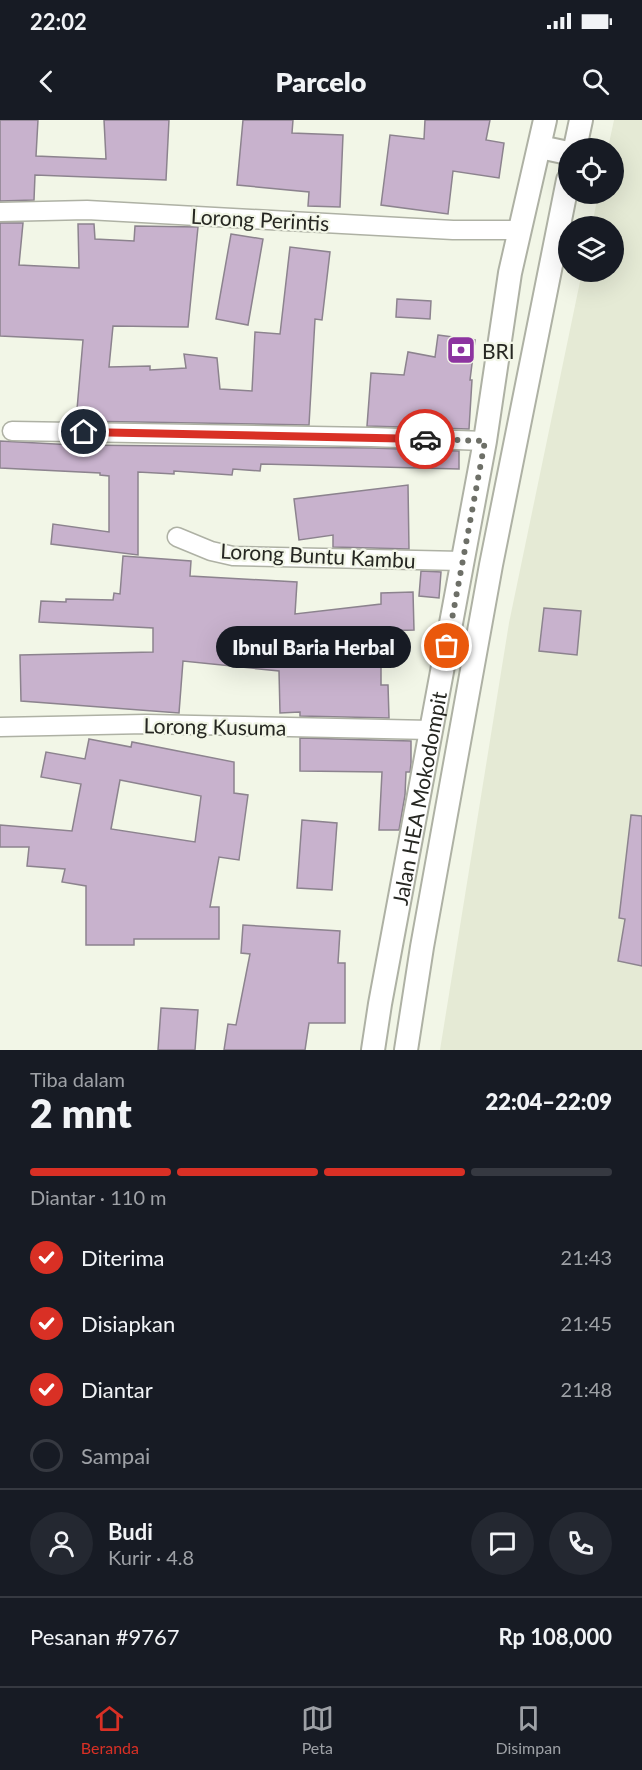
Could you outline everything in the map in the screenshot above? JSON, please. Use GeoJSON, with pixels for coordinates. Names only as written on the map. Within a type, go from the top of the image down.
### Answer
{"type":"FeatureCollection","features":[{"type":"Feature","properties":{"kind":"street","name":"Jalan HEA Mokodompit"},"geometry":{"type":"LineString","coordinates":[[373,1050],[485,441],[510,273],[545,120]]}},
{"type":"Feature","properties":{"kind":"street"},"geometry":{"type":"LineString","coordinates":[[577,138],[581,120]]}},
{"type":"Feature","properties":{"kind":"street"},"geometry":{"type":"LineString","coordinates":[[540,147],[558,151]]}},
{"type":"Feature","properties":{"kind":"street","name":"Jalan HEA Mokodompit"},"geometry":{"type":"LineString","coordinates":[[406,1050],[491,565],[563,204]]}},
{"type":"Feature","properties":{"kind":"street","name":"Lorong Perintis"},"geometry":{"type":"LineString","coordinates":[[0,212],[87,210],[453,230],[520,230]]}},
{"type":"Feature","properties":{"kind":"street"},"geometry":{"type":"LineString","coordinates":[[12,431],[358,436],[485,441]]}},
{"type":"Feature","properties":{"kind":"street","name":"Lorong Buntu Kambu"},"geometry":{"type":"LineString","coordinates":[[177,537],[212,551],[232,556],[462,561]]}},
{"type":"Feature","properties":{"kind":"street","name":"Lorong Kusuma"},"geometry":{"type":"LineString","coordinates":[[0,727],[146,724],[431,730]]}},
{"type":"Feature","properties":{"kind":"street"},"geometry":{"type":"LineString","coordinates":[[406,865],[437,869]]}},
{"type":"Feature","properties":{"kind":"shaded area"},"geometry":{"type":"Polygon","coordinates":[[[614,120],[642,120],[642,1050],[440,1050],[509,623],[580,282],[624,282],[624,216],[594,216],[596,204],[624,204],[624,138],[610,138],[614,120]]]}},
{"type":"Feature","properties":{"kind":"building"},"geometry":{"type":"Polygon","coordinates":[[[0,120],[38,120],[36,156],[106,159],[104,120],[169,120],[166,180],[35,175],[34,200],[0,201],[0,120]]]}},
{"type":"Feature","properties":{"kind":"building"},"geometry":{"type":"Polygon","coordinates":[[[243,120],[293,120],[292,133],[343,135],[340,207],[308,206],[309,192],[237,185],[243,120]]]}},
{"type":"Feature","properties":{"kind":"building"},"geometry":{"type":"Polygon","coordinates":[[[425,120],[490,120],[486,140],[504,143],[499,178],[453,171],[448,214],[381,205],[390,135],[424,139],[425,120]]]}},
{"type":"Feature","properties":{"kind":"building"},"geometry":{"type":"Polygon","coordinates":[[[0,223],[23,223],[19,265],[79,268],[78,224],[94,224],[95,239],[134,241],[135,226],[198,227],[188,327],[113,326],[109,367],[150,366],[150,370],[186,368],[184,354],[217,358],[220,389],[252,391],[255,332],[280,334],[290,247],[330,252],[322,320],[315,319],[309,425],[76,421],[83,340],[0,336],[0,223]]]}},
{"type":"Feature","properties":{"kind":"building"},"geometry":{"type":"Polygon","coordinates":[[[231,234],[263,239],[248,325],[216,319],[231,234]]]}},
{"type":"Feature","properties":{"kind":"building"},"geometry":{"type":"Polygon","coordinates":[[[397,299],[431,301],[430,319],[396,317],[397,299]]]}},
{"type":"Feature","properties":{"kind":"building"},"geometry":{"type":"Polygon","coordinates":[[[438,335],[475,340],[470,380],[472,380],[469,429],[367,426],[371,373],[404,375],[408,352],[435,357],[438,335]]]}},
{"type":"Feature","properties":{"kind":"building"},"geometry":{"type":"Polygon","coordinates":[[[0,441],[74,445],[459,451],[459,469],[261,464],[260,471],[233,469],[232,475],[174,471],[174,474],[138,472],[138,555],[51,544],[53,524],[109,532],[109,476],[100,475],[100,473],[0,468],[0,441]]]}},
{"type":"Feature","properties":{"kind":"building"},"geometry":{"type":"Polygon","coordinates":[[[408,485],[409,549],[333,547],[333,535],[299,540],[294,499],[408,485]]]}},
{"type":"Feature","properties":{"kind":"building"},"geometry":{"type":"Polygon","coordinates":[[[123,556],[191,561],[190,576],[297,582],[295,614],[381,604],[381,593],[413,592],[414,630],[381,631],[381,685],[388,685],[389,718],[300,716],[300,712],[280,713],[279,671],[183,661],[179,713],[21,701],[20,655],[153,652],[153,628],[39,622],[41,601],[113,600],[114,593],[120,594],[123,556]]]}},
{"type":"Feature","properties":{"kind":"building"},"geometry":{"type":"Polygon","coordinates":[[[421,571],[441,572],[439,598],[419,596],[421,571]]]}},
{"type":"Feature","properties":{"kind":"building"},"geometry":{"type":"Polygon","coordinates":[[[544,608],[581,611],[577,655],[539,651],[544,608]]]}},
{"type":"Feature","properties":{"kind":"building"},"geometry":{"type":"Polygon","coordinates":[[[300,738],[411,741],[410,772],[406,772],[399,830],[379,830],[382,772],[300,771],[300,738]]]}},
{"type":"Feature","properties":{"kind":"building"},"geometry":{"type":"Polygon","coordinates":[[[89,739],[131,747],[132,742],[234,762],[234,793],[248,795],[239,860],[219,857],[210,907],[219,907],[219,939],[134,939],[134,945],[86,945],[86,886],[62,882],[65,869],[27,866],[29,847],[0,847],[0,825],[72,831],[81,784],[41,777],[46,752],[85,759],[89,739]],[[120,780],[111,829],[195,842],[201,796],[120,780]]]}},
{"type":"Feature","properties":{"kind":"building"},"geometry":{"type":"Polygon","coordinates":[[[631,815],[642,816],[642,966],[618,961],[625,919],[619,918],[631,815]]]}},
{"type":"Feature","properties":{"kind":"building"},"geometry":{"type":"Polygon","coordinates":[[[302,820],[337,823],[332,890],[297,888],[302,820]]]}},
{"type":"Feature","properties":{"kind":"building"},"geometry":{"type":"Polygon","coordinates":[[[243,925],[340,931],[338,963],[345,963],[345,1023],[309,1023],[305,1050],[224,1050],[228,1024],[236,1025],[250,954],[241,953],[243,925]]]}},
{"type":"Feature","properties":{"kind":"building"},"geometry":{"type":"Polygon","coordinates":[[[161,1008],[198,1010],[195,1050],[158,1050],[161,1008]]]}},
{"type":"Feature","properties":{"kind":"way so far"},"geometry":{"type":"LineString","coordinates":[[425,439],[485,441],[447,646]]}},
{"type":"Feature","properties":{"kind":"place","name":"BRI"},"geometry":{"type":"Point","coordinates":[461,350]}},
{"type":"Feature","properties":{"kind":"place","name":"Ibnul Baria Herbal"},"geometry":{"type":"Point","coordinates":[447,646]}},
{"type":"Feature","properties":{"kind":"route"},"geometry":{"type":"LineString","coordinates":[[84,432],[425,439]]}}]}
